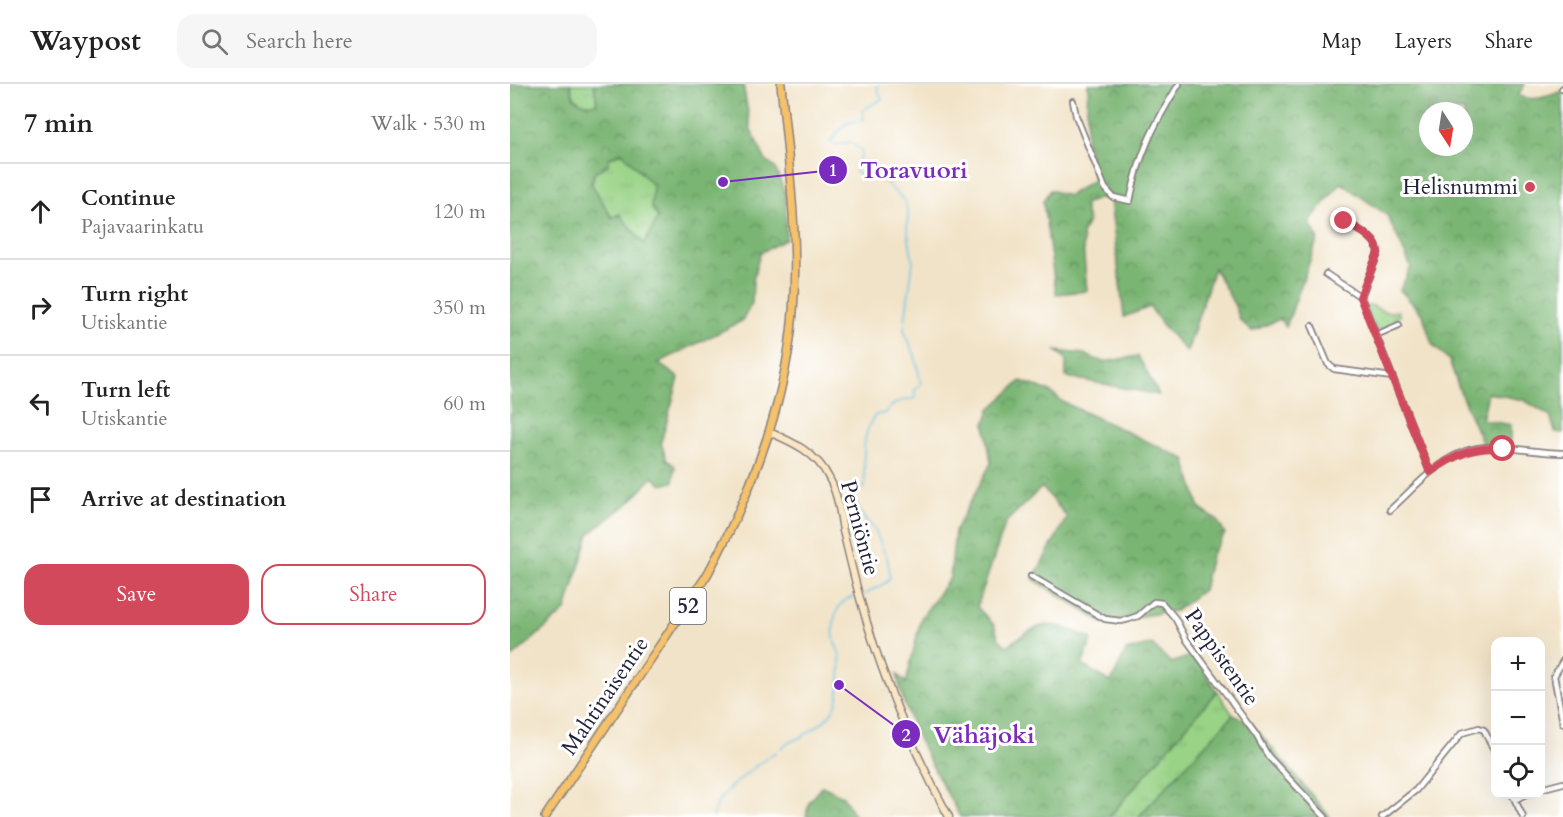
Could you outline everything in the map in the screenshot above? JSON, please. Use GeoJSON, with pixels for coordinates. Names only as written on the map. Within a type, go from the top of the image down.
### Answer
{"type":"FeatureCollection","features":[{"type":"Feature","properties":{"kind":"main road","name":"52"},"geometry":{"type":"LineString","coordinates":[[769,432],[786,370],[794,313],[794,214],[781,84]]}},
{"type":"Feature","properties":{"kind":"main road","name":"Mahtinaisentie"},"geometry":{"type":"LineString","coordinates":[[545,817],[688,607],[707,575],[728,538],[769,432]]}},
{"type":"Feature","properties":{"kind":"main road","name":"Perniöntie"},"geometry":{"type":"LineString","coordinates":[[769,432],[792,442],[809,453],[821,465],[829,478],[836,496],[858,592],[875,649],[918,755],[949,817]]}},
{"type":"Feature","properties":{"kind":"street"},"geometry":{"type":"LineString","coordinates":[[1073,101],[1076,116],[1105,188],[1113,197],[1130,201],[1135,174],[1145,144],[1179,84]]}},
{"type":"Feature","properties":{"kind":"street"},"geometry":{"type":"LineString","coordinates":[[1344,221],[1378,246],[1378,253],[1360,297]]}},
{"type":"Feature","properties":{"kind":"street"},"geometry":{"type":"LineString","coordinates":[[1326,274],[1360,297],[1430,472]]}},
{"type":"Feature","properties":{"kind":"street"},"geometry":{"type":"LineString","coordinates":[[1376,335],[1399,325]]}},
{"type":"Feature","properties":{"kind":"street"},"geometry":{"type":"LineString","coordinates":[[1312,326],[1328,364],[1334,369],[1392,377]]}},
{"type":"Feature","properties":{"kind":"street"},"geometry":{"type":"LineString","coordinates":[[1390,510],[1430,472],[1458,455],[1479,448],[1563,453]]}},
{"type":"Feature","properties":{"kind":"street","name":"Pappistentie"},"geometry":{"type":"LineString","coordinates":[[1031,576],[1100,616],[1112,620],[1138,616],[1154,602],[1162,603],[1175,618],[1186,639],[1252,730],[1268,756],[1325,817]]}},
{"type":"Feature","properties":{"kind":"street"},"geometry":{"type":"LineString","coordinates":[[1563,661],[1554,676],[1563,723]]}},
{"type":"Feature","properties":{"kind":"street"},"geometry":{"type":"LineString","coordinates":[[1383,817],[1416,790],[1462,733],[1479,728],[1488,735],[1492,745]]}},
{"type":"Feature","properties":{"kind":"street"},"geometry":{"type":"LineString","coordinates":[[1545,788],[1563,783]]}},
{"type":"Feature","properties":{"kind":"street"},"geometry":{"type":"LineString","coordinates":[[1515,799],[1523,817]]}},
{"type":"Feature","properties":{"kind":"green space"},"geometry":{"type":"Polygon","coordinates":[[[510,84],[570,84],[574,98],[582,103],[591,104],[597,103],[594,84],[743,84],[751,130],[766,161],[775,168],[786,195],[786,239],[760,253],[753,280],[752,303],[742,321],[658,363],[679,378],[661,442],[666,459],[675,466],[673,482],[662,485],[653,477],[630,502],[589,534],[566,610],[510,659],[510,84]],[[622,152],[609,158],[608,164],[595,172],[591,183],[612,218],[619,214],[644,244],[658,218],[651,207],[653,186],[622,152]]]}},
{"type":"Feature","properties":{"kind":"green space"},"geometry":{"type":"Polygon","coordinates":[[[570,84],[594,84],[597,104],[586,104],[579,101],[573,94],[570,84]]]}},
{"type":"Feature","properties":{"kind":"green space"},"geometry":{"type":"Polygon","coordinates":[[[1088,84],[1525,84],[1518,95],[1535,99],[1563,91],[1563,433],[1555,432],[1550,416],[1524,400],[1488,393],[1482,420],[1511,425],[1511,447],[1483,444],[1462,397],[1449,360],[1432,344],[1423,315],[1400,290],[1411,267],[1387,215],[1341,183],[1309,222],[1318,238],[1286,327],[1280,319],[1252,331],[1240,320],[1214,268],[1187,352],[1150,307],[1124,317],[1110,199],[1100,198],[1084,204],[1088,222],[1082,234],[1087,291],[1056,294],[1043,201],[1050,190],[1068,196],[1094,180],[1086,143],[1088,84]]]}},
{"type":"Feature","properties":{"kind":"green space"},"geometry":{"type":"Polygon","coordinates":[[[622,152],[671,199],[644,245],[619,214],[612,218],[591,183],[595,172],[608,164],[609,158],[622,152]]]}},
{"type":"Feature","properties":{"kind":"green space"},"geometry":{"type":"Polygon","coordinates":[[[1370,305],[1387,312],[1398,311],[1400,316],[1395,318],[1397,324],[1376,332],[1366,306],[1370,305]]]}},
{"type":"Feature","properties":{"kind":"green space"},"geometry":{"type":"Polygon","coordinates":[[[1056,351],[1084,354],[1103,362],[1138,356],[1159,395],[1066,377],[1066,359],[1056,351]]]}},
{"type":"Feature","properties":{"kind":"green space"},"geometry":{"type":"Polygon","coordinates":[[[1021,381],[1049,391],[1063,402],[1185,459],[1200,509],[1217,520],[1225,534],[1211,555],[1203,590],[1175,611],[1101,622],[1033,579],[1067,517],[1042,487],[1006,522],[977,607],[994,625],[999,639],[1007,646],[1040,627],[1048,625],[1067,629],[1092,639],[1082,665],[1111,682],[1126,651],[1152,644],[1171,663],[1194,655],[1217,691],[1109,817],[960,817],[907,712],[897,674],[906,683],[921,618],[950,578],[955,531],[991,463],[985,424],[990,409],[1021,381]]]}},
{"type":"Feature","properties":{"kind":"green space"},"geometry":{"type":"Polygon","coordinates":[[[1217,691],[1233,715],[1138,817],[1109,817],[1217,691]]]}},
{"type":"Feature","properties":{"kind":"green space"},"geometry":{"type":"Polygon","coordinates":[[[1233,715],[1251,723],[1330,817],[1138,817],[1233,715]]]}},
{"type":"Feature","properties":{"kind":"green space"},"geometry":{"type":"Polygon","coordinates":[[[822,786],[843,796],[855,817],[806,817],[809,802],[822,786]]]}},
{"type":"Feature","properties":{"kind":"waterway"},"geometry":{"type":"LineString","coordinates":[[879,84],[877,88],[882,99],[863,110],[864,119],[845,124],[830,142],[835,145],[850,142],[862,151],[855,171],[859,175],[885,182],[905,201],[913,262],[905,321]]}},
{"type":"Feature","properties":{"kind":"waterway"},"geometry":{"type":"LineString","coordinates":[[865,594],[887,582],[890,577],[888,561],[875,530],[863,517],[854,499],[856,493],[865,487],[864,449],[870,423],[875,415],[885,413],[898,402],[914,399],[916,395],[914,391],[921,384],[915,356],[904,330],[905,325]]}},
{"type":"Feature","properties":{"kind":"waterway"},"geometry":{"type":"LineString","coordinates":[[781,748],[818,726],[836,705],[840,654],[834,637],[835,615],[842,603],[854,597]]}},
{"type":"Feature","properties":{"kind":"waterway"},"geometry":{"type":"LineString","coordinates":[[713,817],[724,793],[776,752]]}},
{"type":"Feature","properties":{"kind":"place","name":"Toravuori"},"geometry":{"type":"Point","coordinates":[723,182]}},
{"type":"Feature","properties":{"kind":"place","name":"Helisnummi"},"geometry":{"type":"Point","coordinates":[1530,187]}},
{"type":"Feature","properties":{"kind":"place","name":"Vähäjoki"},"geometry":{"type":"Point","coordinates":[839,685]}},
{"type":"Feature","properties":{"kind":"route"},"geometry":{"type":"LineString","coordinates":[[1344,221],[1378,246],[1378,253],[1360,297],[1430,472],[1468,451],[1491,447],[1503,449]]}}]}
